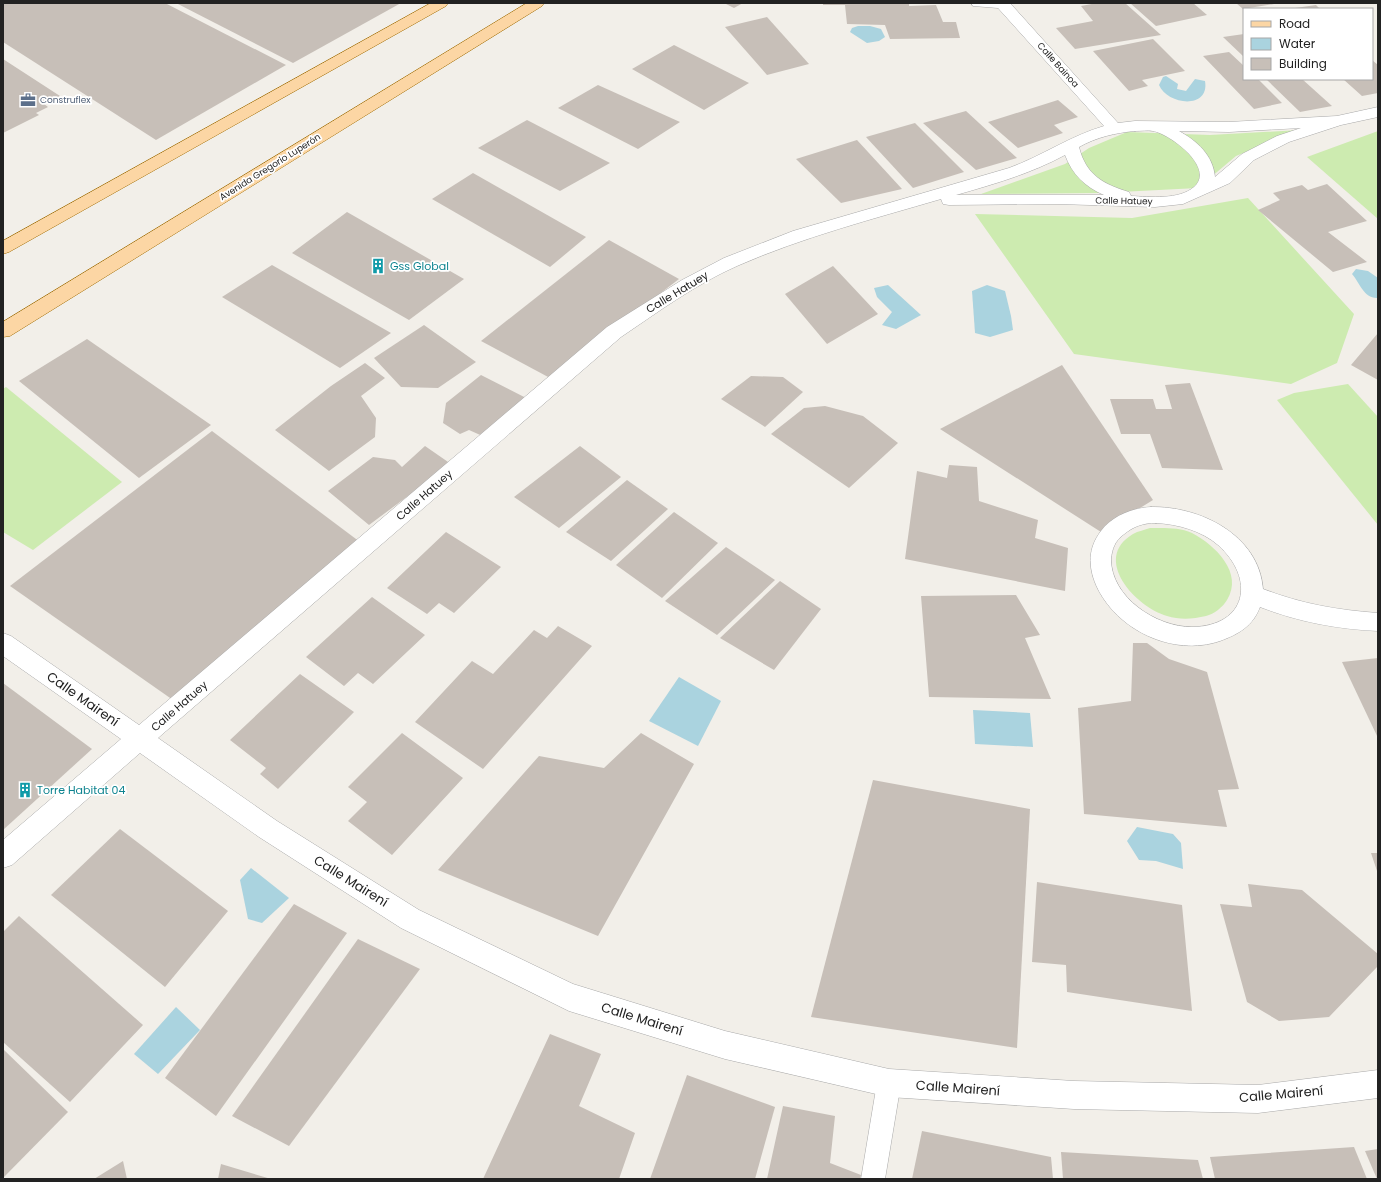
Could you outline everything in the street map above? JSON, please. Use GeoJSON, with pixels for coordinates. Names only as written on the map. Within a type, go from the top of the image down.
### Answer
{"type":"FeatureCollection","features":[{"type":"Feature","properties":{"kind":"main road"},"geometry":{"type":"LineString","coordinates":[[3,248],[441,3]]}},
{"type":"Feature","properties":{"kind":"main road","name":"Avenida Gregorio Luperón"},"geometry":{"type":"LineString","coordinates":[[3,331],[537,3]]}},
{"type":"Feature","properties":{"kind":"main road"},"geometry":{"type":"LineString","coordinates":[[440,62],[452,43],[500,15],[504,11],[506,4]]}},
{"type":"Feature","properties":{"kind":"street","name":"Calle Bainoa"},"geometry":{"type":"LineString","coordinates":[[978,3],[1002,3],[1114,128]]}},
{"type":"Feature","properties":{"kind":"street","name":"Calle Hatuey"},"geometry":{"type":"LineString","coordinates":[[891,209],[952,199],[1058,199],[1155,202],[1183,199],[1224,179],[1248,157],[1283,139],[1338,121],[1378,112]]}},
{"type":"Feature","properties":{"kind":"street","name":"Calle Hatuey"},"geometry":{"type":"LineString","coordinates":[[3,856],[614,332],[688,284],[730,262],[799,235],[1015,172],[1038,163],[1087,136],[1114,128],[1229,127],[1338,121]]}},
{"type":"Feature","properties":{"kind":"street"},"geometry":{"type":"LineString","coordinates":[[1157,127],[1178,136],[1194,148],[1204,162],[1207,177],[1201,190]]}},
{"type":"Feature","properties":{"kind":"street"},"geometry":{"type":"LineString","coordinates":[[1071,145],[1073,159],[1080,171],[1093,183],[1112,193],[1133,200],[1155,202]]}},
{"type":"Feature","properties":{"kind":"street"},"geometry":{"type":"LineString","coordinates":[[1159,515],[1183,518],[1206,526],[1226,539],[1242,556],[1252,576],[1253,595],[1247,613],[1232,627],[1210,636],[1183,636],[1157,629],[1132,616],[1113,597],[1102,577],[1100,556],[1106,539],[1119,526],[1137,517],[1159,515]]}},
{"type":"Feature","properties":{"kind":"street"},"geometry":{"type":"LineString","coordinates":[[1253,595],[1293,610],[1342,620],[1378,622]]}},
{"type":"Feature","properties":{"kind":"street","name":"Calle Mairení"},"geometry":{"type":"LineString","coordinates":[[3,643],[141,738],[268,829],[410,919],[569,997],[724,1045],[889,1083],[1074,1095],[1258,1099],[1378,1084]]}},
{"type":"Feature","properties":{"kind":"lane"},"geometry":{"type":"LineString","coordinates":[[873,1179],[889,1083]]}},
{"type":"Feature","properties":{"kind":"green space"},"geometry":{"type":"Polygon","coordinates":[[[1300,130],[1236,156],[1198,188],[1100,193],[981,194],[1065,164],[1089,148],[1127,132],[1210,135],[1300,130]]]}},
{"type":"Feature","properties":{"kind":"green space"},"geometry":{"type":"Polygon","coordinates":[[[1378,131],[1378,219],[1307,157],[1378,131]]]}},
{"type":"Feature","properties":{"kind":"green space"},"geometry":{"type":"Polygon","coordinates":[[[1248,198],[1354,314],[1337,363],[1291,384],[1074,354],[975,214],[1132,218],[1248,198]]]}},
{"type":"Feature","properties":{"kind":"green space"},"geometry":{"type":"Polygon","coordinates":[[[1348,384],[1378,417],[1378,525],[1277,400],[1294,393],[1348,384]]]}},
{"type":"Feature","properties":{"kind":"green space"},"geometry":{"type":"Polygon","coordinates":[[[6,387],[122,482],[33,550],[3,532],[3,389],[6,387]]]}},
{"type":"Feature","properties":{"kind":"green space"},"geometry":{"type":"Polygon","coordinates":[[[1150,528],[1171,528],[1187,531],[1201,538],[1218,552],[1229,570],[1232,580],[1231,590],[1227,600],[1221,608],[1206,616],[1182,619],[1167,616],[1155,611],[1132,593],[1123,581],[1117,569],[1116,556],[1121,544],[1133,534],[1150,528]]]}},
{"type":"Feature","properties":{"kind":"water"},"geometry":{"type":"Polygon","coordinates":[[[858,26],[870,26],[881,29],[885,37],[879,41],[867,43],[850,32],[852,28],[858,26]]]}},
{"type":"Feature","properties":{"kind":"water"},"geometry":{"type":"Polygon","coordinates":[[[1166,76],[1178,84],[1177,89],[1186,91],[1195,79],[1205,81],[1205,90],[1201,97],[1195,100],[1178,100],[1163,92],[1159,85],[1163,77],[1166,76]]]}},
{"type":"Feature","properties":{"kind":"water"},"geometry":{"type":"Polygon","coordinates":[[[1356,269],[1368,271],[1378,278],[1378,298],[1369,296],[1363,290],[1352,274],[1356,269]]]}},
{"type":"Feature","properties":{"kind":"water"},"geometry":{"type":"Polygon","coordinates":[[[888,285],[921,315],[896,329],[882,325],[892,312],[877,297],[874,288],[888,285]]]}},
{"type":"Feature","properties":{"kind":"water"},"geometry":{"type":"Polygon","coordinates":[[[987,285],[1005,291],[1013,330],[990,337],[975,333],[972,291],[987,285]]]}},
{"type":"Feature","properties":{"kind":"water"},"geometry":{"type":"Polygon","coordinates":[[[679,677],[721,701],[698,746],[649,721],[679,677]]]}},
{"type":"Feature","properties":{"kind":"water"},"geometry":{"type":"Polygon","coordinates":[[[973,710],[1030,713],[1033,747],[975,744],[973,710]]]}},
{"type":"Feature","properties":{"kind":"water"},"geometry":{"type":"Polygon","coordinates":[[[1137,827],[1173,834],[1181,843],[1183,869],[1156,861],[1139,860],[1127,841],[1137,827]]]}},
{"type":"Feature","properties":{"kind":"water"},"geometry":{"type":"Polygon","coordinates":[[[251,868],[289,898],[262,923],[248,919],[240,880],[251,868]]]}},
{"type":"Feature","properties":{"kind":"water"},"geometry":{"type":"Polygon","coordinates":[[[176,1007],[200,1030],[158,1074],[134,1054],[176,1007]]]}},
{"type":"Feature","properties":{"kind":"building"},"geometry":{"type":"Polygon","coordinates":[[[3,3],[165,3],[286,65],[156,140],[3,42],[3,3]]]}},
{"type":"Feature","properties":{"kind":"building"},"geometry":{"type":"Polygon","coordinates":[[[176,3],[401,3],[293,63],[176,3]]]}},
{"type":"Feature","properties":{"kind":"building"},"geometry":{"type":"Polygon","coordinates":[[[724,3],[743,3],[734,8],[724,3]]]}},
{"type":"Feature","properties":{"kind":"building"},"geometry":{"type":"Polygon","coordinates":[[[823,3],[909,3],[909,6],[936,5],[943,22],[956,22],[960,38],[890,39],[885,25],[847,24],[845,5],[823,5],[823,3]]]}},
{"type":"Feature","properties":{"kind":"building"},"geometry":{"type":"Polygon","coordinates":[[[1097,3],[1125,3],[1161,35],[1075,49],[1056,28],[1093,21],[1081,6],[1097,3]]]}},
{"type":"Feature","properties":{"kind":"building"},"geometry":{"type":"Polygon","coordinates":[[[1130,3],[1193,3],[1207,15],[1156,26],[1130,3]]]}},
{"type":"Feature","properties":{"kind":"building"},"geometry":{"type":"Polygon","coordinates":[[[1236,3],[1274,4],[1243,8],[1236,3]]]}},
{"type":"Feature","properties":{"kind":"building"},"geometry":{"type":"Polygon","coordinates":[[[1316,5],[1319,8],[1295,8],[1316,5]]]}},
{"type":"Feature","properties":{"kind":"building"},"geometry":{"type":"Polygon","coordinates":[[[767,17],[809,64],[767,75],[725,27],[767,17]]]}},
{"type":"Feature","properties":{"kind":"building"},"geometry":{"type":"Polygon","coordinates":[[[1243,34],[1243,56],[1223,37],[1243,34]]]}},
{"type":"Feature","properties":{"kind":"building"},"geometry":{"type":"Polygon","coordinates":[[[1153,39],[1185,71],[1142,80],[1148,86],[1129,91],[1093,51],[1153,39]]]}},
{"type":"Feature","properties":{"kind":"building"},"geometry":{"type":"Polygon","coordinates":[[[674,45],[749,83],[704,110],[632,69],[674,45]]]}},
{"type":"Feature","properties":{"kind":"building"},"geometry":{"type":"Polygon","coordinates":[[[1229,52],[1243,65],[1243,80],[1259,80],[1282,103],[1254,109],[1203,56],[1229,52]]]}},
{"type":"Feature","properties":{"kind":"building","name":"Construflex"},"geometry":{"type":"Polygon","coordinates":[[[3,59],[60,96],[44,104],[48,107],[36,113],[39,115],[3,133],[3,59]]]}},
{"type":"Feature","properties":{"kind":"building"},"geometry":{"type":"Polygon","coordinates":[[[1373,61],[1378,65],[1378,93],[1362,96],[1344,80],[1373,80],[1373,61]]]}},
{"type":"Feature","properties":{"kind":"building"},"geometry":{"type":"Polygon","coordinates":[[[1267,80],[1303,80],[1332,106],[1300,112],[1267,80]]]}},
{"type":"Feature","properties":{"kind":"building"},"geometry":{"type":"Polygon","coordinates":[[[598,85],[680,122],[638,149],[558,108],[598,85]]]}},
{"type":"Feature","properties":{"kind":"building"},"geometry":{"type":"Polygon","coordinates":[[[1058,100],[1078,117],[1054,125],[1063,133],[1018,148],[988,122],[1058,100]]]}},
{"type":"Feature","properties":{"kind":"building"},"geometry":{"type":"Polygon","coordinates":[[[966,111],[1017,158],[976,170],[923,123],[966,111]]]}},
{"type":"Feature","properties":{"kind":"building"},"geometry":{"type":"Polygon","coordinates":[[[527,120],[610,163],[560,191],[478,148],[527,120]]]}},
{"type":"Feature","properties":{"kind":"building"},"geometry":{"type":"Polygon","coordinates":[[[915,123],[964,172],[913,188],[866,137],[915,123]]]}},
{"type":"Feature","properties":{"kind":"building"},"geometry":{"type":"Polygon","coordinates":[[[857,140],[902,189],[841,203],[796,159],[857,140]]]}},
{"type":"Feature","properties":{"kind":"building"},"geometry":{"type":"Polygon","coordinates":[[[473,173],[586,237],[550,267],[432,199],[473,173]]]}},
{"type":"Feature","properties":{"kind":"building"},"geometry":{"type":"Polygon","coordinates":[[[1327,184],[1367,221],[1328,232],[1367,262],[1333,272],[1258,210],[1280,200],[1273,193],[1302,185],[1308,190],[1327,184]]]}},
{"type":"Feature","properties":{"kind":"building","name":"Gss Global"},"geometry":{"type":"Polygon","coordinates":[[[347,212],[464,279],[409,320],[292,253],[347,212]]]}},
{"type":"Feature","properties":{"kind":"building"},"geometry":{"type":"Polygon","coordinates":[[[609,240],[679,279],[550,378],[481,341],[609,240]]]}},
{"type":"Feature","properties":{"kind":"building"},"geometry":{"type":"Polygon","coordinates":[[[272,265],[391,333],[340,368],[222,297],[272,265]]]}},
{"type":"Feature","properties":{"kind":"building"},"geometry":{"type":"Polygon","coordinates":[[[833,266],[878,314],[827,344],[785,294],[833,266]]]}},
{"type":"Feature","properties":{"kind":"building"},"geometry":{"type":"Polygon","coordinates":[[[424,325],[476,362],[438,388],[401,387],[374,358],[424,325]]]}},
{"type":"Feature","properties":{"kind":"building"},"geometry":{"type":"Polygon","coordinates":[[[1378,333],[1378,380],[1351,365],[1378,333]]]}},
{"type":"Feature","properties":{"kind":"building"},"geometry":{"type":"Polygon","coordinates":[[[87,339],[211,425],[139,478],[19,381],[87,339]]]}},
{"type":"Feature","properties":{"kind":"building"},"geometry":{"type":"Polygon","coordinates":[[[365,363],[385,378],[361,396],[376,418],[375,437],[329,471],[275,430],[331,386],[365,363]]]}},
{"type":"Feature","properties":{"kind":"building"},"geometry":{"type":"Polygon","coordinates":[[[1062,365],[1153,500],[1101,532],[940,429],[1062,365]]]}},
{"type":"Feature","properties":{"kind":"building"},"geometry":{"type":"Polygon","coordinates":[[[481,375],[532,401],[487,438],[469,430],[460,434],[443,423],[446,403],[481,375]]]}},
{"type":"Feature","properties":{"kind":"building"},"geometry":{"type":"Polygon","coordinates":[[[751,376],[783,377],[803,392],[765,427],[721,399],[751,376]]]}},
{"type":"Feature","properties":{"kind":"building"},"geometry":{"type":"Polygon","coordinates":[[[1190,383],[1223,470],[1162,468],[1150,434],[1121,434],[1110,399],[1153,399],[1156,409],[1172,409],[1165,385],[1190,383]]]}},
{"type":"Feature","properties":{"kind":"building"},"geometry":{"type":"Polygon","coordinates":[[[825,406],[863,416],[898,443],[849,488],[771,434],[804,408],[825,406]]]}},
{"type":"Feature","properties":{"kind":"building"},"geometry":{"type":"Polygon","coordinates":[[[212,431],[360,542],[173,700],[10,586],[212,431]]]}},
{"type":"Feature","properties":{"kind":"building"},"geometry":{"type":"Polygon","coordinates":[[[425,446],[451,464],[369,525],[328,491],[373,457],[395,460],[402,467],[425,446]]]}},
{"type":"Feature","properties":{"kind":"building"},"geometry":{"type":"Polygon","coordinates":[[[580,446],[621,477],[559,528],[514,497],[580,446]]]}},
{"type":"Feature","properties":{"kind":"building"},"geometry":{"type":"Polygon","coordinates":[[[949,465],[977,467],[979,501],[1038,520],[1035,538],[1068,548],[1065,591],[905,559],[917,471],[947,478],[949,465]]]}},
{"type":"Feature","properties":{"kind":"building"},"geometry":{"type":"Polygon","coordinates":[[[627,480],[668,509],[611,561],[566,532],[627,480]]]}},
{"type":"Feature","properties":{"kind":"building"},"geometry":{"type":"Polygon","coordinates":[[[674,512],[718,543],[662,598],[616,565],[674,512]]]}},
{"type":"Feature","properties":{"kind":"building"},"geometry":{"type":"Polygon","coordinates":[[[446,532],[501,567],[454,613],[439,603],[427,614],[387,588],[446,532]]]}},
{"type":"Feature","properties":{"kind":"building"},"geometry":{"type":"Polygon","coordinates":[[[726,547],[775,580],[717,635],[665,601],[726,547]]]}},
{"type":"Feature","properties":{"kind":"building"},"geometry":{"type":"Polygon","coordinates":[[[780,581],[821,609],[774,670],[720,638],[780,581]]]}},
{"type":"Feature","properties":{"kind":"building"},"geometry":{"type":"Polygon","coordinates":[[[1016,595],[1040,635],[1025,638],[1051,699],[929,697],[921,596],[1016,595]]]}},
{"type":"Feature","properties":{"kind":"building"},"geometry":{"type":"Polygon","coordinates":[[[372,597],[425,635],[373,684],[358,673],[344,686],[306,657],[372,597]]]}},
{"type":"Feature","properties":{"kind":"building"},"geometry":{"type":"Polygon","coordinates":[[[558,626],[592,646],[483,769],[415,722],[472,661],[493,674],[534,630],[547,638],[558,626]]]}},
{"type":"Feature","properties":{"kind":"building"},"geometry":{"type":"Polygon","coordinates":[[[1133,643],[1147,643],[1169,659],[1207,672],[1239,789],[1218,790],[1227,827],[1084,814],[1078,708],[1131,701],[1133,643]]]}},
{"type":"Feature","properties":{"kind":"building"},"geometry":{"type":"Polygon","coordinates":[[[1378,658],[1378,738],[1342,662],[1378,658]]]}},
{"type":"Feature","properties":{"kind":"building"},"geometry":{"type":"Polygon","coordinates":[[[300,674],[354,712],[278,789],[260,774],[266,768],[230,740],[300,674]]]}},
{"type":"Feature","properties":{"kind":"building","name":"Torre Habitat 04"},"geometry":{"type":"Polygon","coordinates":[[[3,683],[92,749],[3,830],[3,683]]]}},
{"type":"Feature","properties":{"kind":"building"},"geometry":{"type":"Polygon","coordinates":[[[402,733],[463,778],[392,855],[348,821],[367,802],[348,787],[402,733]]]}},
{"type":"Feature","properties":{"kind":"building"},"geometry":{"type":"Polygon","coordinates":[[[641,733],[694,764],[598,936],[438,870],[539,756],[604,768],[641,733]]]}},
{"type":"Feature","properties":{"kind":"building"},"geometry":{"type":"Polygon","coordinates":[[[873,780],[1030,809],[1017,1048],[811,1017],[873,780]]]}},
{"type":"Feature","properties":{"kind":"building"},"geometry":{"type":"Polygon","coordinates":[[[120,829],[228,911],[165,987],[51,895],[120,829]]]}},
{"type":"Feature","properties":{"kind":"building"},"geometry":{"type":"Polygon","coordinates":[[[1371,853],[1378,853],[1378,874],[1371,853]]]}},
{"type":"Feature","properties":{"kind":"building"},"geometry":{"type":"Polygon","coordinates":[[[1037,882],[1182,905],[1192,1011],[1067,992],[1066,965],[1032,962],[1037,882]]]}},
{"type":"Feature","properties":{"kind":"building"},"geometry":{"type":"Polygon","coordinates":[[[1248,884],[1302,890],[1378,954],[1378,966],[1329,1017],[1279,1021],[1247,1002],[1220,904],[1252,907],[1248,884]]]}},
{"type":"Feature","properties":{"kind":"building"},"geometry":{"type":"Polygon","coordinates":[[[294,904],[347,933],[216,1116],[165,1078],[294,904]]]}},
{"type":"Feature","properties":{"kind":"building"},"geometry":{"type":"Polygon","coordinates":[[[19,916],[143,1025],[70,1102],[3,1042],[3,932],[19,916]]]}},
{"type":"Feature","properties":{"kind":"building"},"geometry":{"type":"Polygon","coordinates":[[[358,939],[420,969],[289,1146],[232,1116],[358,939]]]}},
{"type":"Feature","properties":{"kind":"building"},"geometry":{"type":"Polygon","coordinates":[[[550,1034],[601,1054],[579,1106],[635,1133],[619,1179],[483,1179],[550,1034]]]}},
{"type":"Feature","properties":{"kind":"building"},"geometry":{"type":"Polygon","coordinates":[[[3,1049],[68,1112],[3,1178],[3,1049]]]}},
{"type":"Feature","properties":{"kind":"building"},"geometry":{"type":"Polygon","coordinates":[[[687,1075],[775,1107],[755,1179],[650,1179],[687,1075]]]}},
{"type":"Feature","properties":{"kind":"building"},"geometry":{"type":"Polygon","coordinates":[[[783,1106],[835,1116],[830,1163],[861,1175],[860,1179],[767,1179],[783,1106]]]}},
{"type":"Feature","properties":{"kind":"building"},"geometry":{"type":"Polygon","coordinates":[[[922,1131],[1051,1157],[1053,1179],[912,1179],[922,1131]]]}},
{"type":"Feature","properties":{"kind":"building"},"geometry":{"type":"Polygon","coordinates":[[[1354,1147],[1367,1179],[1215,1179],[1210,1157],[1354,1147]]]}},
{"type":"Feature","properties":{"kind":"building"},"geometry":{"type":"Polygon","coordinates":[[[1378,1149],[1378,1179],[1377,1179],[1365,1151],[1378,1149]]]}},
{"type":"Feature","properties":{"kind":"building"},"geometry":{"type":"Polygon","coordinates":[[[1061,1152],[1198,1160],[1203,1179],[1063,1179],[1061,1152]]]}},
{"type":"Feature","properties":{"kind":"building"},"geometry":{"type":"Polygon","coordinates":[[[123,1161],[127,1179],[94,1179],[123,1161]]]}},
{"type":"Feature","properties":{"kind":"building"},"geometry":{"type":"Polygon","coordinates":[[[221,1164],[271,1179],[218,1179],[221,1164]]]}},
{"type":"Feature","properties":{"kind":"place","name":"Construflex"},"geometry":{"type":"Point","coordinates":[28,100]}},
{"type":"Feature","properties":{"kind":"place","name":"Gss Global"},"geometry":{"type":"Point","coordinates":[378,266]}},
{"type":"Feature","properties":{"kind":"place","name":"Torre Habitat 04"},"geometry":{"type":"Point","coordinates":[25,790]}}]}
